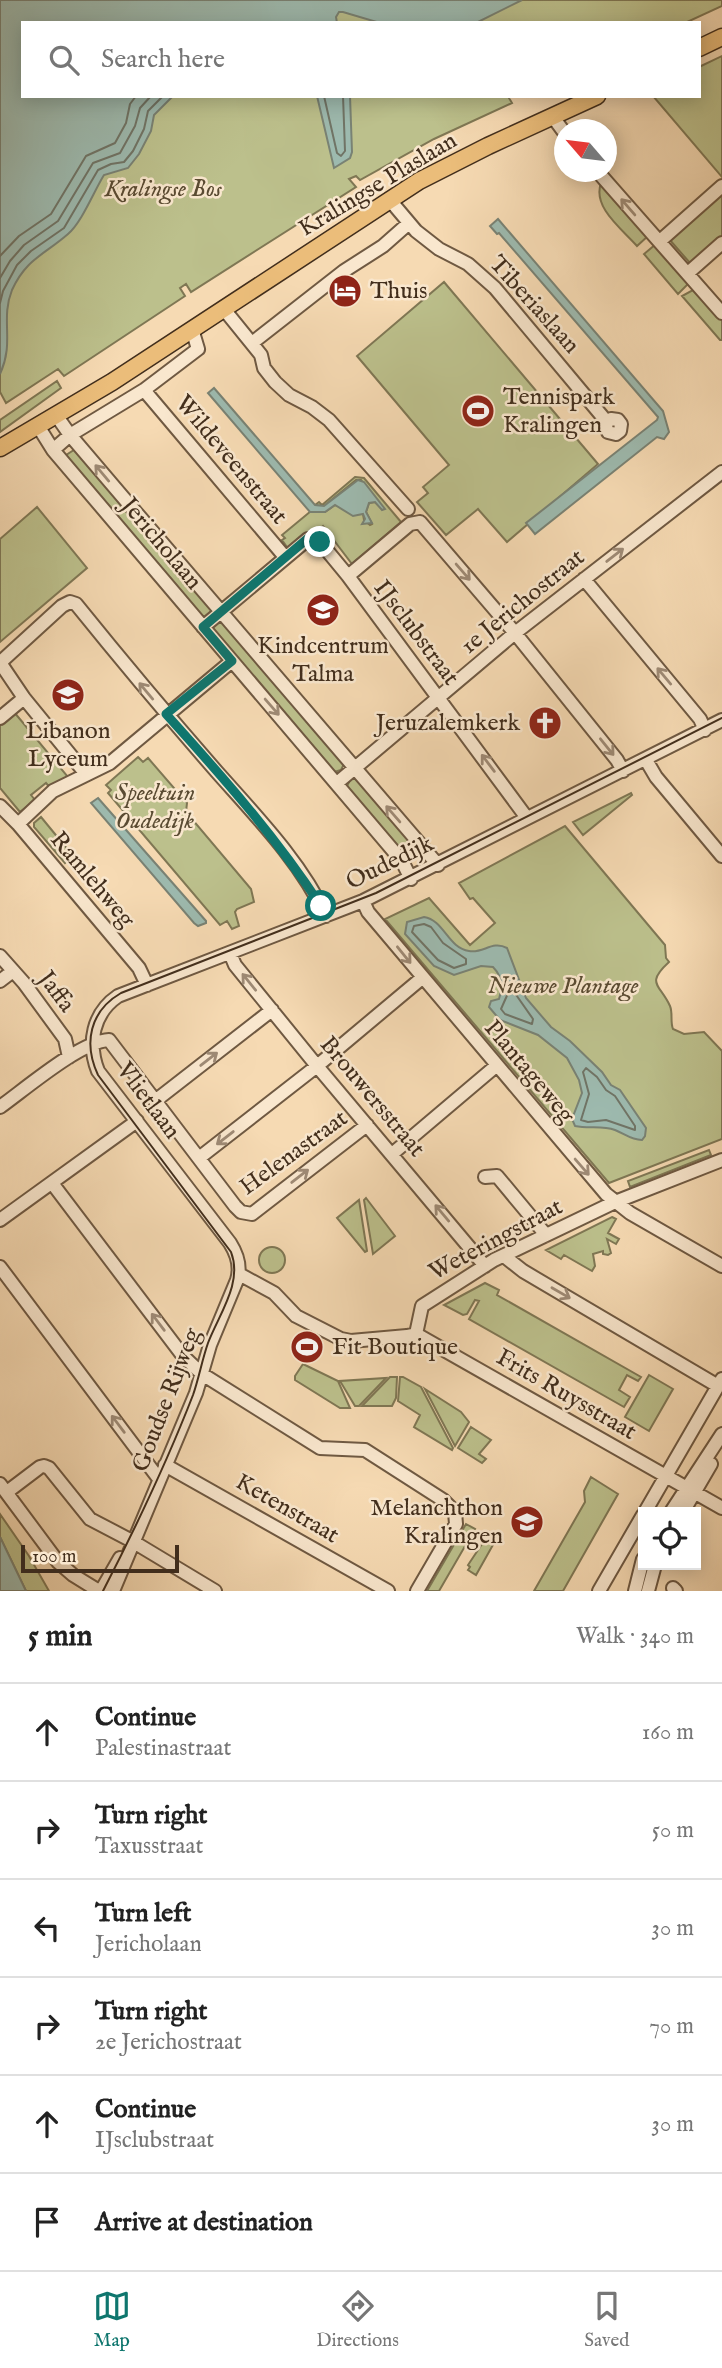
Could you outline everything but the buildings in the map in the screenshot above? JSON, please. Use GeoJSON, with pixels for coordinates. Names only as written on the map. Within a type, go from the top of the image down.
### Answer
{"type":"FeatureCollection","features":[{"type":"Feature","properties":{"kind":"main road"},"geometry":{"type":"LineString","coordinates":[[701,47],[722,37]]}},
{"type":"Feature","properties":{"kind":"main road","name":"Kralingse Plaslaan"},"geometry":{"type":"LineString","coordinates":[[0,448],[111,382],[321,247],[389,199],[477,152],[593,98]]}},
{"type":"Feature","properties":{"kind":"street"},"geometry":{"type":"LineString","coordinates":[[607,182],[722,313]]}},
{"type":"Feature","properties":{"kind":"street"},"geometry":{"type":"LineString","coordinates":[[660,242],[722,186]]}},
{"type":"Feature","properties":{"kind":"street","name":"Tiberiaslaan"},"geometry":{"type":"LineString","coordinates":[[389,199],[409,223],[439,249],[468,264],[495,288],[607,422]]}},
{"type":"Feature","properties":{"kind":"street","name":"Kralingse Plaslaan"},"geometry":{"type":"LineString","coordinates":[[251,343],[344,271],[383,246],[409,223]]}},
{"type":"Feature","properties":{"kind":"street"},"geometry":{"type":"LineString","coordinates":[[688,273],[722,243]]}},
{"type":"Feature","properties":{"kind":"street"},"geometry":{"type":"LineString","coordinates":[[223,309],[261,355],[264,368],[282,389],[329,420],[408,509]]}},
{"type":"Feature","properties":{"kind":"street"},"geometry":{"type":"LineString","coordinates":[[53,450],[70,435],[144,390],[198,349],[192,329]]}},
{"type":"Feature","properties":{"kind":"street","name":"Wildeveenstraat"},"geometry":{"type":"LineString","coordinates":[[144,390],[285,557]]}},
{"type":"Feature","properties":{"kind":"street","name":"Jericholaan"},"geometry":{"type":"LineString","coordinates":[[56,415],[70,435],[438,865]]}},
{"type":"Feature","properties":{"kind":"street","name":"Jericholaan"},"geometry":{"type":"LineString","coordinates":[[38,426],[53,450],[337,783],[402,862],[411,879]]}},
{"type":"Feature","properties":{"kind":"street","name":"1e Jerichostraat"},"geometry":{"type":"LineString","coordinates":[[354,769],[515,633],[722,472]]}},
{"type":"Feature","properties":{"kind":"street"},"geometry":{"type":"LineString","coordinates":[[348,576],[417,521],[515,633],[623,771]]}},
{"type":"Feature","properties":{"kind":"street","name":"IJsclubstraat"},"geometry":{"type":"LineString","coordinates":[[285,557],[307,539],[320,542],[527,818]]}},
{"type":"Feature","properties":{"kind":"street"},"geometry":{"type":"LineString","coordinates":[[203,627],[285,557]]}},
{"type":"Feature","properties":{"kind":"street"},"geometry":{"type":"LineString","coordinates":[[584,579],[700,719],[705,730]]}},
{"type":"Feature","properties":{"kind":"street"},"geometry":{"type":"LineString","coordinates":[[86,774],[2,668],[2,663],[62,606],[70,603],[76,604],[288,856],[326,916]]}},
{"type":"Feature","properties":{"kind":"street"},"geometry":{"type":"LineString","coordinates":[[18,824],[53,791],[110,763],[232,661]]}},
{"type":"Feature","properties":{"kind":"street"},"geometry":{"type":"LineString","coordinates":[[0,718],[24,698]]}},
{"type":"Feature","properties":{"kind":"street","name":"Oudedijk"},"geometry":{"type":"LineString","coordinates":[[98,1043],[94,1028],[105,1008],[118,996],[363,901],[722,721]]}},
{"type":"Feature","properties":{"kind":"street"},"geometry":{"type":"LineString","coordinates":[[646,760],[656,777],[722,856]]}},
{"type":"Feature","properties":{"kind":"street"},"geometry":{"type":"LineString","coordinates":[[337,783],[354,769]]}},
{"type":"Feature","properties":{"kind":"street","name":"Ramlehweg"},"geometry":{"type":"LineString","coordinates":[[0,806],[139,968],[147,985]]}},
{"type":"Feature","properties":{"kind":"street","name":"Plantageweg"},"geometry":{"type":"LineString","coordinates":[[363,901],[368,912],[422,978],[606,1194],[722,1266]]}},
{"type":"Feature","properties":{"kind":"street","name":"Brouwersstraat"},"geometry":{"type":"LineString","coordinates":[[230,953],[235,965],[317,1066],[485,1266]]}},
{"type":"Feature","properties":{"kind":"street","name":"Jaffa"},"geometry":{"type":"LineString","coordinates":[[0,956],[65,1039],[69,1057]]}},
{"type":"Feature","properties":{"kind":"street"},"geometry":{"type":"LineString","coordinates":[[0,981],[13,971]]}},
{"type":"Feature","properties":{"kind":"street"},"geometry":{"type":"LineString","coordinates":[[200,1158],[317,1066],[422,978]]}},
{"type":"Feature","properties":{"kind":"street"},"geometry":{"type":"LineString","coordinates":[[155,1101],[272,1010]]}},
{"type":"Feature","properties":{"kind":"street","name":"Vlietlaan"},"geometry":{"type":"LineString","coordinates":[[239,1274],[238,1261],[230,1244],[98,1071],[98,1043],[109,1041],[116,1049],[235,1206],[245,1214]]}},
{"type":"Feature","properties":{"kind":"street"},"geometry":{"type":"LineString","coordinates":[[0,1107],[69,1057],[98,1043]]}},
{"type":"Feature","properties":{"kind":"street"},"geometry":{"type":"LineString","coordinates":[[393,1154],[496,1066]]}},
{"type":"Feature","properties":{"kind":"street"},"geometry":{"type":"LineString","coordinates":[[0,1220],[137,1121]]}},
{"type":"Feature","properties":{"kind":"street","name":"Helenastraat"},"geometry":{"type":"LineString","coordinates":[[245,1214],[252,1214],[368,1125]]}},
{"type":"Feature","properties":{"kind":"street","name":"Weteringstraat"},"geometry":{"type":"LineString","coordinates":[[416,1334],[422,1306],[485,1266],[615,1202],[722,1160]]}},
{"type":"Feature","properties":{"kind":"street"},"geometry":{"type":"LineString","coordinates":[[485,1177],[497,1176],[546,1235]]}},
{"type":"Feature","properties":{"kind":"street"},"geometry":{"type":"LineString","coordinates":[[52,1183],[183,1356],[202,1374],[320,1448],[365,1450],[443,1500],[455,1512],[456,1524],[417,1591]]}},
{"type":"Feature","properties":{"kind":"street"},"geometry":{"type":"LineString","coordinates":[[504,1256],[523,1271],[720,1382],[648,1507]]}},
{"type":"Feature","properties":{"kind":"street"},"geometry":{"type":"LineString","coordinates":[[0,1267],[159,1479]]}},
{"type":"Feature","properties":{"kind":"street"},"geometry":{"type":"LineString","coordinates":[[239,1274],[274,1293],[296,1316],[341,1339],[416,1334]]}},
{"type":"Feature","properties":{"kind":"street","name":"Goudse Rijweg"},"geometry":{"type":"LineString","coordinates":[[113,1591],[196,1393],[210,1345],[239,1274]]}},
{"type":"Feature","properties":{"kind":"street","name":"Frits Ruysstraat"},"geometry":{"type":"LineString","coordinates":[[416,1334],[722,1508]]}},
{"type":"Feature","properties":{"kind":"street"},"geometry":{"type":"LineString","coordinates":[[685,1507],[690,1490],[722,1434]]}},
{"type":"Feature","properties":{"kind":"street"},"geometry":{"type":"LineString","coordinates":[[675,1507],[722,1445]]}},
{"type":"Feature","properties":{"kind":"street"},"geometry":{"type":"LineString","coordinates":[[100,1591],[62,1566],[3,1488],[44,1465],[50,1468],[90,1519],[215,1591]]}},
{"type":"Feature","properties":{"kind":"street","name":"Ketenstraat"},"geometry":{"type":"LineString","coordinates":[[165,1465],[388,1591]]}},
{"type":"Feature","properties":{"kind":"street"},"geometry":{"type":"LineString","coordinates":[[599,1591],[638,1523]]}},
{"type":"Feature","properties":{"kind":"street","name":"Goudse Rijweg"},"geometry":{"type":"LineString","coordinates":[[100,1591],[132,1541]]}},
{"type":"Feature","properties":{"kind":"street"},"geometry":{"type":"LineString","coordinates":[[635,1591],[640,1570]]}},
{"type":"Feature","properties":{"kind":"street"},"geometry":{"type":"LineString","coordinates":[[648,1591],[654,1570]]}},
{"type":"Feature","properties":{"kind":"green space"},"geometry":{"type":"Polygon","coordinates":[[[281,0],[722,0],[722,6],[689,21],[247,21],[281,0]]]}},
{"type":"Feature","properties":{"kind":"green space"},"geometry":{"type":"Polygon","coordinates":[[[722,56],[722,177],[655,98],[701,98],[701,66],[722,56]]]}},
{"type":"Feature","properties":{"kind":"green space","name":"Kralingse Bos"},"geometry":{"type":"Polygon","coordinates":[[[121,98],[509,98],[512,103],[434,139],[360,180],[356,176],[349,179],[356,187],[191,292],[186,284],[180,288],[185,296],[64,376],[58,369],[6,403],[0,392],[0,250],[121,98]]]}},
{"type":"Feature","properties":{"kind":"green space"},"geometry":{"type":"Polygon","coordinates":[[[601,183],[648,236],[637,246],[604,209],[599,192],[601,183]]]}},
{"type":"Feature","properties":{"kind":"green space"},"geometry":{"type":"Polygon","coordinates":[[[722,193],[722,237],[690,263],[669,239],[722,193]]]}},
{"type":"Feature","properties":{"kind":"green space"},"geometry":{"type":"Polygon","coordinates":[[[656,244],[688,284],[678,294],[644,254],[656,244]]]}},
{"type":"Feature","properties":{"kind":"green space","name":"Tennispark Kralingen"},"geometry":{"type":"Polygon","coordinates":[[[444,282],[598,464],[507,542],[478,509],[446,535],[417,502],[428,493],[423,487],[449,465],[357,356],[444,282]]]}},
{"type":"Feature","properties":{"kind":"green space"},"geometry":{"type":"Polygon","coordinates":[[[693,290],[722,320],[722,340],[682,296],[693,290]]]}},
{"type":"Feature","properties":{"kind":"green space"},"geometry":{"type":"Polygon","coordinates":[[[57,381],[61,388],[0,432],[0,420],[57,381]]]}},
{"type":"Feature","properties":{"kind":"green space"},"geometry":{"type":"Polygon","coordinates":[[[77,448],[213,612],[205,618],[199,617],[63,457],[77,448]]]}},
{"type":"Feature","properties":{"kind":"green space"},"geometry":{"type":"Polygon","coordinates":[[[355,477],[364,478],[401,522],[352,564],[323,526],[315,534],[287,547],[282,535],[311,511],[325,512],[335,505],[363,514],[364,520],[372,524],[366,512],[369,503],[375,502],[383,510],[361,480],[356,480],[324,506],[315,505],[319,502],[322,505],[355,477]]]}},
{"type":"Feature","properties":{"kind":"green space"},"geometry":{"type":"Polygon","coordinates":[[[37,507],[87,568],[0,642],[0,539],[37,507]]]}},
{"type":"Feature","properties":{"kind":"green space"},"geometry":{"type":"Polygon","coordinates":[[[220,619],[344,764],[341,770],[334,772],[212,629],[212,625],[220,619]]]}},
{"type":"Feature","properties":{"kind":"green space"},"geometry":{"type":"Polygon","coordinates":[[[14,712],[68,777],[51,789],[46,783],[31,795],[35,800],[20,812],[0,788],[0,724],[14,712]]]}},
{"type":"Feature","properties":{"kind":"green space","name":"Speeltuin Oudedijk"},"geometry":{"type":"Polygon","coordinates":[[[138,757],[143,762],[148,758],[187,803],[186,812],[251,889],[254,902],[235,912],[239,926],[232,929],[227,921],[220,925],[108,793],[111,790],[106,785],[138,757]]]}},
{"type":"Feature","properties":{"kind":"green space"},"geometry":{"type":"Polygon","coordinates":[[[351,778],[355,778],[421,852],[406,859],[346,788],[351,778]]]}},
{"type":"Feature","properties":{"kind":"green space"},"geometry":{"type":"Polygon","coordinates":[[[631,793],[632,795],[583,835],[573,822],[631,793]]]}},
{"type":"Feature","properties":{"kind":"green space"},"geometry":{"type":"Polygon","coordinates":[[[41,817],[73,856],[65,863],[34,827],[34,823],[41,817]]]}},
{"type":"Feature","properties":{"kind":"green space","name":"Nieuwe Plantage"},"geometry":{"type":"Polygon","coordinates":[[[565,826],[665,945],[669,962],[656,980],[670,1006],[673,1029],[684,1034],[704,1032],[722,1051],[722,1139],[609,1183],[385,919],[429,898],[470,945],[495,923],[473,898],[470,899],[459,883],[565,826]]]}},
{"type":"Feature","properties":{"kind":"green space"},"geometry":{"type":"Polygon","coordinates":[[[709,1150],[711,1155],[630,1187],[628,1181],[709,1150]]]}},
{"type":"Feature","properties":{"kind":"green space"},"geometry":{"type":"Polygon","coordinates":[[[366,1198],[395,1236],[373,1254],[364,1200],[366,1198]]]}},
{"type":"Feature","properties":{"kind":"green space"},"geometry":{"type":"Polygon","coordinates":[[[359,1200],[367,1251],[365,1252],[337,1218],[359,1200]]]}},
{"type":"Feature","properties":{"kind":"green space"},"geometry":{"type":"Polygon","coordinates":[[[612,1217],[616,1219],[608,1233],[619,1239],[616,1244],[607,1239],[611,1253],[608,1255],[603,1254],[603,1251],[593,1254],[595,1266],[592,1271],[564,1255],[561,1259],[546,1250],[612,1217]]]}},
{"type":"Feature","properties":{"kind":"green space"},"geometry":{"type":"Polygon","coordinates":[[[272,1247],[281,1251],[285,1260],[281,1269],[272,1273],[263,1269],[259,1260],[263,1251],[272,1247]]]}},
{"type":"Feature","properties":{"kind":"green space"},"geometry":{"type":"Polygon","coordinates":[[[485,1283],[499,1290],[497,1295],[641,1377],[638,1381],[627,1375],[619,1390],[630,1397],[624,1407],[469,1319],[479,1301],[475,1300],[467,1314],[463,1315],[444,1305],[485,1283]]]}},
{"type":"Feature","properties":{"kind":"green space"},"geometry":{"type":"Polygon","coordinates":[[[303,1364],[338,1381],[350,1408],[340,1408],[295,1380],[303,1364]]]}},
{"type":"Feature","properties":{"kind":"green space"},"geometry":{"type":"Polygon","coordinates":[[[649,1375],[673,1389],[649,1431],[625,1417],[649,1375]]]}},
{"type":"Feature","properties":{"kind":"green space"},"geometry":{"type":"Polygon","coordinates":[[[390,1377],[397,1377],[396,1398],[392,1406],[362,1406],[390,1377]]]}},
{"type":"Feature","properties":{"kind":"green space"},"geometry":{"type":"Polygon","coordinates":[[[400,1377],[421,1387],[452,1450],[414,1427],[420,1415],[398,1401],[400,1377]]]}},
{"type":"Feature","properties":{"kind":"green space"},"geometry":{"type":"Polygon","coordinates":[[[386,1378],[359,1406],[355,1406],[340,1381],[386,1378]]]}},
{"type":"Feature","properties":{"kind":"green space"},"geometry":{"type":"Polygon","coordinates":[[[425,1389],[461,1412],[469,1422],[455,1446],[425,1389]]]}},
{"type":"Feature","properties":{"kind":"green space"},"geometry":{"type":"Polygon","coordinates":[[[471,1427],[491,1440],[479,1454],[486,1459],[482,1463],[458,1448],[471,1427]]]}},
{"type":"Feature","properties":{"kind":"green space"},"geometry":{"type":"Polygon","coordinates":[[[591,1477],[618,1494],[563,1591],[534,1591],[585,1502],[584,1491],[591,1477]]]}},
{"type":"Feature","properties":{"kind":"green space"},"geometry":{"type":"Polygon","coordinates":[[[0,1514],[49,1591],[26,1591],[0,1537],[0,1514]]]}},
{"type":"Feature","properties":{"kind":"green space"},"geometry":{"type":"Polygon","coordinates":[[[466,1524],[475,1529],[439,1591],[427,1591],[466,1524]]]}},
{"type":"Feature","properties":{"kind":"green space"},"geometry":{"type":"Polygon","coordinates":[[[490,1532],[498,1536],[476,1575],[468,1570],[468,1565],[490,1532]]]}},
{"type":"Feature","properties":{"kind":"water"},"geometry":{"type":"Polygon","coordinates":[[[0,0],[522,0],[480,21],[373,21],[339,12],[337,21],[21,21],[21,98],[171,98],[154,115],[151,131],[128,168],[104,175],[73,229],[36,258],[17,280],[7,311],[7,352],[0,374],[0,0]]]}},
{"type":"Feature","properties":{"kind":"water"},"geometry":{"type":"Polygon","coordinates":[[[317,98],[350,98],[352,152],[350,158],[334,168],[317,98]]]}},
{"type":"Feature","properties":{"kind":"water"},"geometry":{"type":"Polygon","coordinates":[[[498,219],[663,411],[669,432],[664,439],[657,437],[535,534],[526,523],[658,417],[499,233],[490,226],[498,219]]]}},
{"type":"Feature","properties":{"kind":"water"},"geometry":{"type":"Polygon","coordinates":[[[214,388],[315,505],[324,506],[358,480],[364,482],[385,509],[382,510],[375,502],[369,503],[366,512],[372,523],[362,524],[365,519],[363,514],[353,516],[335,505],[325,512],[310,512],[208,393],[214,388]]]}},
{"type":"Feature","properties":{"kind":"water"},"geometry":{"type":"Polygon","coordinates":[[[98,798],[206,923],[198,926],[194,923],[91,803],[98,798]]]}},
{"type":"Feature","properties":{"kind":"water"},"geometry":{"type":"Polygon","coordinates":[[[424,917],[437,923],[462,949],[474,951],[497,946],[507,948],[526,998],[551,1027],[570,1041],[602,1072],[611,1085],[620,1090],[646,1128],[642,1140],[610,1129],[575,1126],[572,1119],[582,1093],[579,1080],[567,1058],[538,1035],[500,1020],[489,1007],[491,1001],[499,999],[501,990],[500,978],[493,967],[481,966],[454,975],[434,966],[405,934],[407,922],[424,917]]]}},
{"type":"Feature","properties":{"kind":"water"},"geometry":{"type":"Polygon","coordinates":[[[0,1537],[26,1591],[0,1591],[0,1537]]]}},
{"type":"Feature","properties":{"kind":"tram line"},"geometry":{"type":"LineString","coordinates":[[103,1591],[151,1494],[183,1420],[208,1343],[232,1287],[234,1264],[231,1252],[98,1075],[93,1063],[91,1040],[92,1029],[102,1009],[121,993],[376,893],[722,718]]}},
{"type":"Feature","properties":{"kind":"place","name":"Thuis"},"geometry":{"type":"Point","coordinates":[345,291]}},
{"type":"Feature","properties":{"kind":"place","name":"Tennispark Kralingen"},"geometry":{"type":"Point","coordinates":[478,411]}},
{"type":"Feature","properties":{"kind":"place","name":"Kindcentrum Talma"},"geometry":{"type":"Point","coordinates":[323,610]}},
{"type":"Feature","properties":{"kind":"place","name":"Libanon Lyceum"},"geometry":{"type":"Point","coordinates":[68,695]}},
{"type":"Feature","properties":{"kind":"place","name":"Jeruzalemkerk"},"geometry":{"type":"Point","coordinates":[545,723]}},
{"type":"Feature","properties":{"kind":"place","name":"Fit Boutique"},"geometry":{"type":"Point","coordinates":[307,1347]}},
{"type":"Feature","properties":{"kind":"place","name":"Melanchthon Kralingen"},"geometry":{"type":"Point","coordinates":[527,1522]}},
{"type":"Feature","properties":{"kind":"route"},"geometry":{"type":"LineString","coordinates":[[320,542],[307,539],[203,627],[232,661],[166,714],[261,822],[288,856],[321,906]]}}]}
